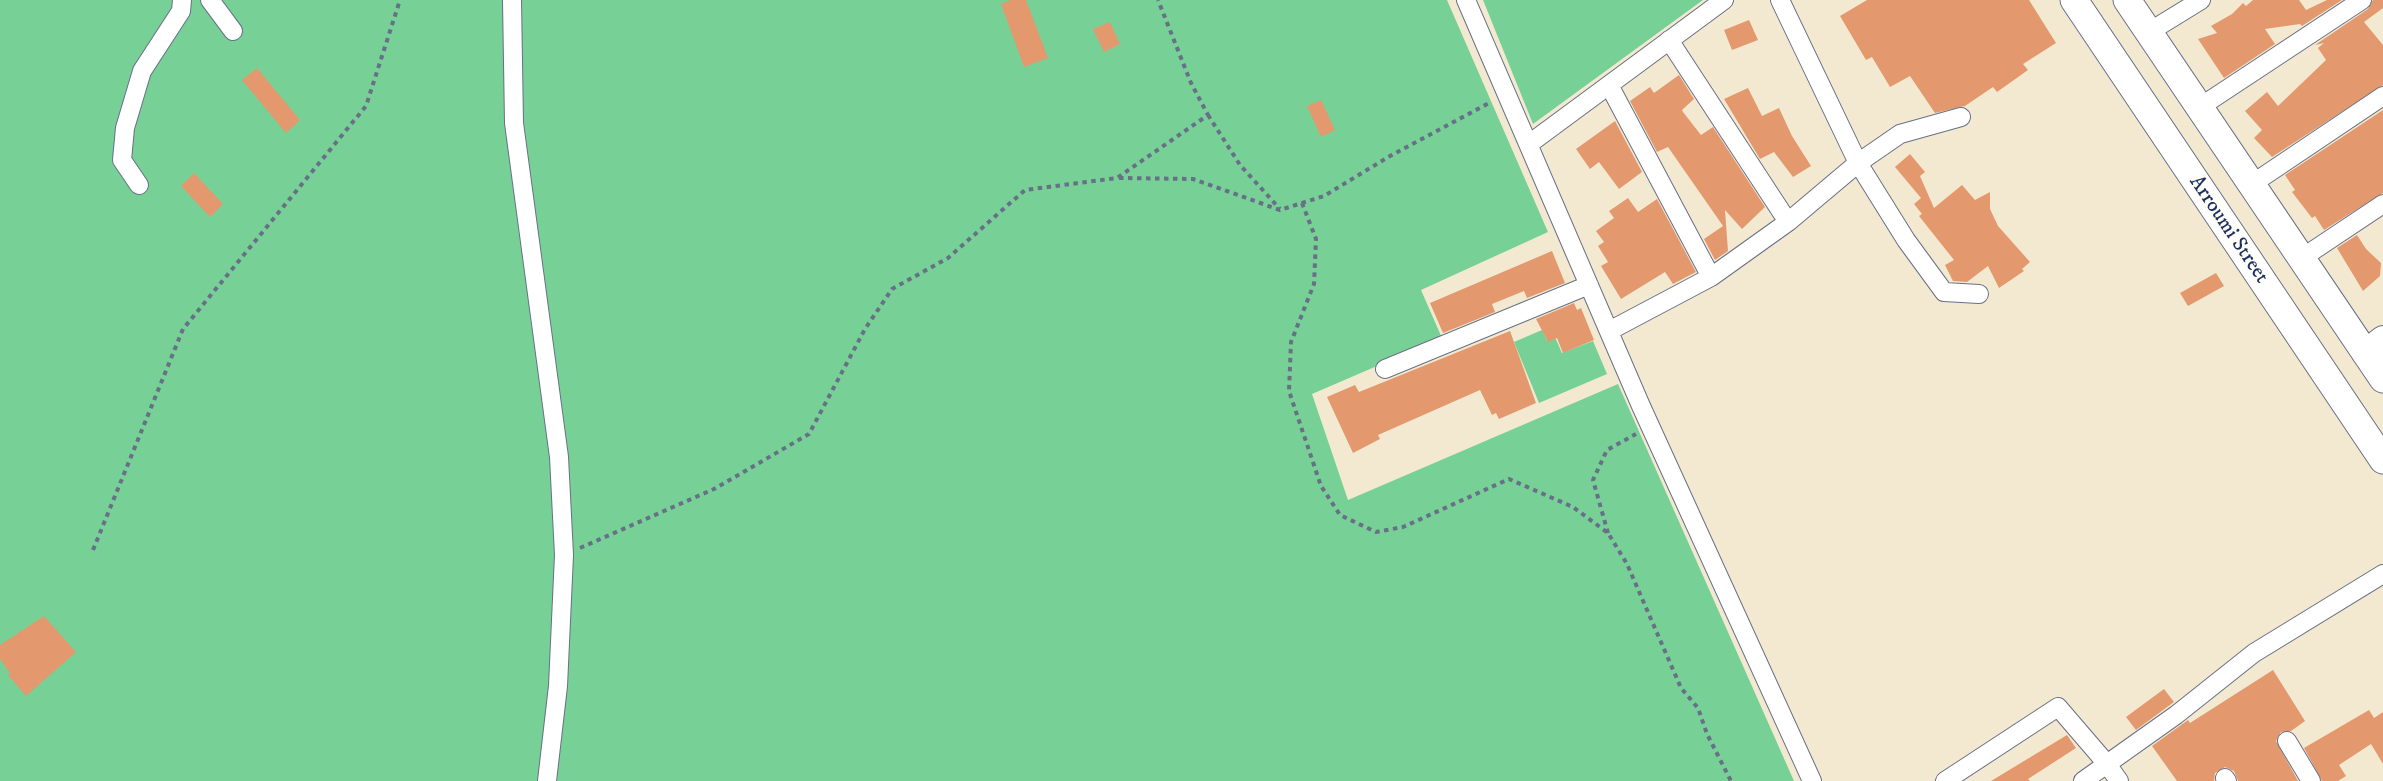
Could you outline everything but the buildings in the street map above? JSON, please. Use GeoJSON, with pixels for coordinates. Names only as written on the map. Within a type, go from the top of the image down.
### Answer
{"type":"FeatureCollection","features":[{"type":"Feature","properties":{"kind":"main road","name":"Arroumi Street"},"geometry":{"type":"LineString","coordinates":[[2074,0],[2383,460]]}},
{"type":"Feature","properties":{"kind":"main road"},"geometry":{"type":"LineString","coordinates":[[2127,0],[2302,258],[2374,346],[2383,379]]}},
{"type":"Feature","properties":{"kind":"street"},"geometry":{"type":"LineString","coordinates":[[139,185],[122,160],[125,128],[142,71],[181,11],[182,0]]}},
{"type":"Feature","properties":{"kind":"street"},"geometry":{"type":"LineString","coordinates":[[210,0],[233,31]]}},
{"type":"Feature","properties":{"kind":"street"},"geometry":{"type":"LineString","coordinates":[[512,0],[514,123],[559,458],[564,555],[558,686],[547,781]]}},
{"type":"Feature","properties":{"kind":"street"},"geometry":{"type":"LineString","coordinates":[[1466,0],[1505,95],[1529,144],[1650,426],[1812,781]]}},
{"type":"Feature","properties":{"kind":"street"},"geometry":{"type":"LineString","coordinates":[[1529,144],[1724,0]]}},
{"type":"Feature","properties":{"kind":"street"},"geometry":{"type":"LineString","coordinates":[[1780,0],[1858,163],[1906,240],[1944,292],[1979,294]]}},
{"type":"Feature","properties":{"kind":"street"},"geometry":{"type":"LineString","coordinates":[[2149,32],[2200,0]]}},
{"type":"Feature","properties":{"kind":"street"},"geometry":{"type":"LineString","coordinates":[[2200,107],[2362,0]]}},
{"type":"Feature","properties":{"kind":"street"},"geometry":{"type":"LineString","coordinates":[[1669,40],[1788,222]]}},
{"type":"Feature","properties":{"kind":"street"},"geometry":{"type":"LineString","coordinates":[[1609,85],[1711,277]]}},
{"type":"Feature","properties":{"kind":"street"},"geometry":{"type":"LineString","coordinates":[[2252,184],[2383,96]]}},
{"type":"Feature","properties":{"kind":"street"},"geometry":{"type":"LineString","coordinates":[[1609,331],[1711,277],[1788,222],[1858,163],[1900,134],[1961,117]]}},
{"type":"Feature","properties":{"kind":"street"},"geometry":{"type":"LineString","coordinates":[[2302,258],[2383,204]]}},
{"type":"Feature","properties":{"kind":"street"},"geometry":{"type":"LineString","coordinates":[[1384,369],[1589,285]]}},
{"type":"Feature","properties":{"kind":"street"},"geometry":{"type":"LineString","coordinates":[[2083,781],[2176,715],[2254,653],[2383,574]]}},
{"type":"Feature","properties":{"kind":"street"},"geometry":{"type":"LineString","coordinates":[[1945,781],[2058,707],[2108,764],[2119,781]]}},
{"type":"Feature","properties":{"kind":"street"},"geometry":{"type":"LineString","coordinates":[[2287,741],[2311,781]]}},
{"type":"Feature","properties":{"kind":"path"},"geometry":{"type":"LineString","coordinates":[[93,550],[183,329],[366,106],[400,0]]}},
{"type":"Feature","properties":{"kind":"path"},"geometry":{"type":"LineString","coordinates":[[1158,0],[1191,83],[1209,114],[1240,165],[1280,210]]}},
{"type":"Feature","properties":{"kind":"path"},"geometry":{"type":"LineString","coordinates":[[564,555],[714,489],[809,434],[865,329],[892,289],[948,258],[1025,190],[1117,178],[1193,179],[1280,210],[1324,196],[1390,156],[1505,95]]}},
{"type":"Feature","properties":{"kind":"path"},"geometry":{"type":"LineString","coordinates":[[1117,178],[1209,114]]}},
{"type":"Feature","properties":{"kind":"path"},"geometry":{"type":"LineString","coordinates":[[1302,203],[1316,239],[1314,284],[1291,342],[1289,391],[1321,486],[1340,515],[1376,532],[1403,527],[1509,479],[1572,507],[1608,533]]}},
{"type":"Feature","properties":{"kind":"path"},"geometry":{"type":"LineString","coordinates":[[1650,426],[1607,450],[1593,480],[1608,533],[1627,564],[1681,688],[1698,708],[1707,734],[1731,781]]}},
{"type":"Feature","properties":{"kind":"green space"},"geometry":{"type":"Polygon","coordinates":[[[0,0],[1447,0],[1548,232],[1421,290],[1442,338],[1312,394],[1348,500],[1618,384],[1794,781],[0,781],[0,0]]]}},
{"type":"Feature","properties":{"kind":"green space"},"geometry":{"type":"Polygon","coordinates":[[[1483,0],[1703,0],[1533,124],[1483,0]]]}},
{"type":"Feature","properties":{"kind":"green space"},"geometry":{"type":"Polygon","coordinates":[[[1542,330],[1547,340],[1555,337],[1562,353],[1593,341],[1607,374],[1539,403],[1514,342],[1542,330]]]}}]}
